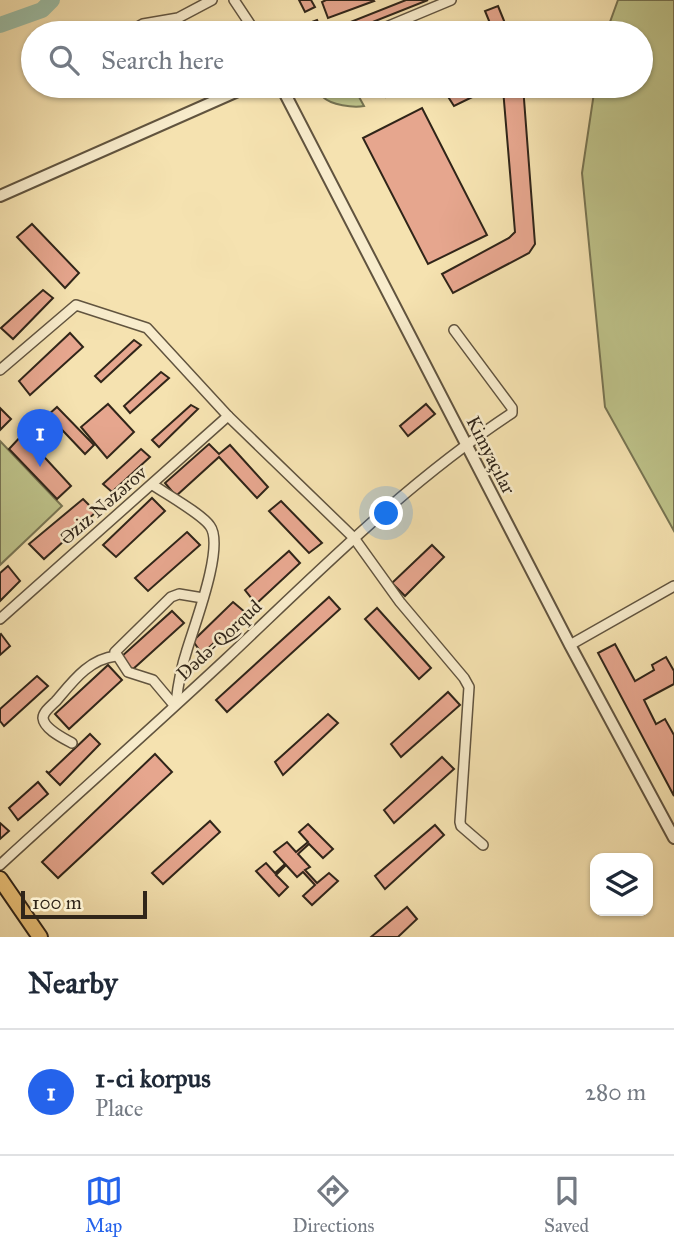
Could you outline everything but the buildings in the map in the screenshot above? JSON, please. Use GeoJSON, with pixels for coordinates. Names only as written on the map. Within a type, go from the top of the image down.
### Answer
{"type":"FeatureCollection","features":[{"type":"Feature","properties":{"kind":"main road"},"geometry":{"type":"LineString","coordinates":[[0,879],[40,937]]}},
{"type":"Feature","properties":{"kind":"street"},"geometry":{"type":"LineString","coordinates":[[160,21],[178,18],[212,0]]}},
{"type":"Feature","properties":{"kind":"street"},"geometry":{"type":"LineString","coordinates":[[234,0],[248,21]]}},
{"type":"Feature","properties":{"kind":"street"},"geometry":{"type":"LineString","coordinates":[[401,21],[451,0]]}},
{"type":"Feature","properties":{"kind":"street"},"geometry":{"type":"LineString","coordinates":[[0,196],[222,98]]}},
{"type":"Feature","properties":{"kind":"street","name":"Kimyaçılar"},"geometry":{"type":"LineString","coordinates":[[287,98],[570,645],[674,838]]}},
{"type":"Feature","properties":{"kind":"street"},"geometry":{"type":"LineString","coordinates":[[0,370],[76,304],[147,328],[228,416],[354,538],[400,602],[464,678],[469,687],[460,822],[461,826],[483,845]]}},
{"type":"Feature","properties":{"kind":"street","name":"Dədə-Qorqud"},"geometry":{"type":"LineString","coordinates":[[0,866],[354,538],[466,444],[512,413],[513,410],[454,330]]}},
{"type":"Feature","properties":{"kind":"street","name":"Əziz Nəzərov"},"geometry":{"type":"LineString","coordinates":[[0,619],[228,416]]}},
{"type":"Feature","properties":{"kind":"street"},"geometry":{"type":"LineString","coordinates":[[153,485],[209,524],[215,535],[214,554],[179,678],[175,704]]}},
{"type":"Feature","properties":{"kind":"street"},"geometry":{"type":"LineString","coordinates":[[570,645],[674,586]]}},
{"type":"Feature","properties":{"kind":"street"},"geometry":{"type":"LineString","coordinates":[[175,704],[153,680],[128,672],[116,652],[171,597],[179,594],[203,598]]}},
{"type":"Feature","properties":{"kind":"street"},"geometry":{"type":"LineString","coordinates":[[72,743],[50,729],[44,721],[44,713],[74,679],[105,657],[116,656]]}},
{"type":"Feature","properties":{"kind":"green space"},"geometry":{"type":"Polygon","coordinates":[[[618,0],[674,0],[674,531],[605,407],[582,173],[593,98],[653,98],[653,21],[610,21],[618,0]]]}},
{"type":"Feature","properties":{"kind":"green space"},"geometry":{"type":"Polygon","coordinates":[[[325,98],[360,98],[364,106],[348,106],[325,98]]]}},
{"type":"Feature","properties":{"kind":"green space"},"geometry":{"type":"Polygon","coordinates":[[[0,441],[62,506],[0,565],[0,441]]]}},
{"type":"Feature","properties":{"kind":"waterway"},"geometry":{"type":"LineString","coordinates":[[0,25],[42,10],[52,0]]}},
{"type":"Feature","properties":{"kind":"place","name":"1-ci korpus"},"geometry":{"type":"Point","coordinates":[40,467]}}]}
